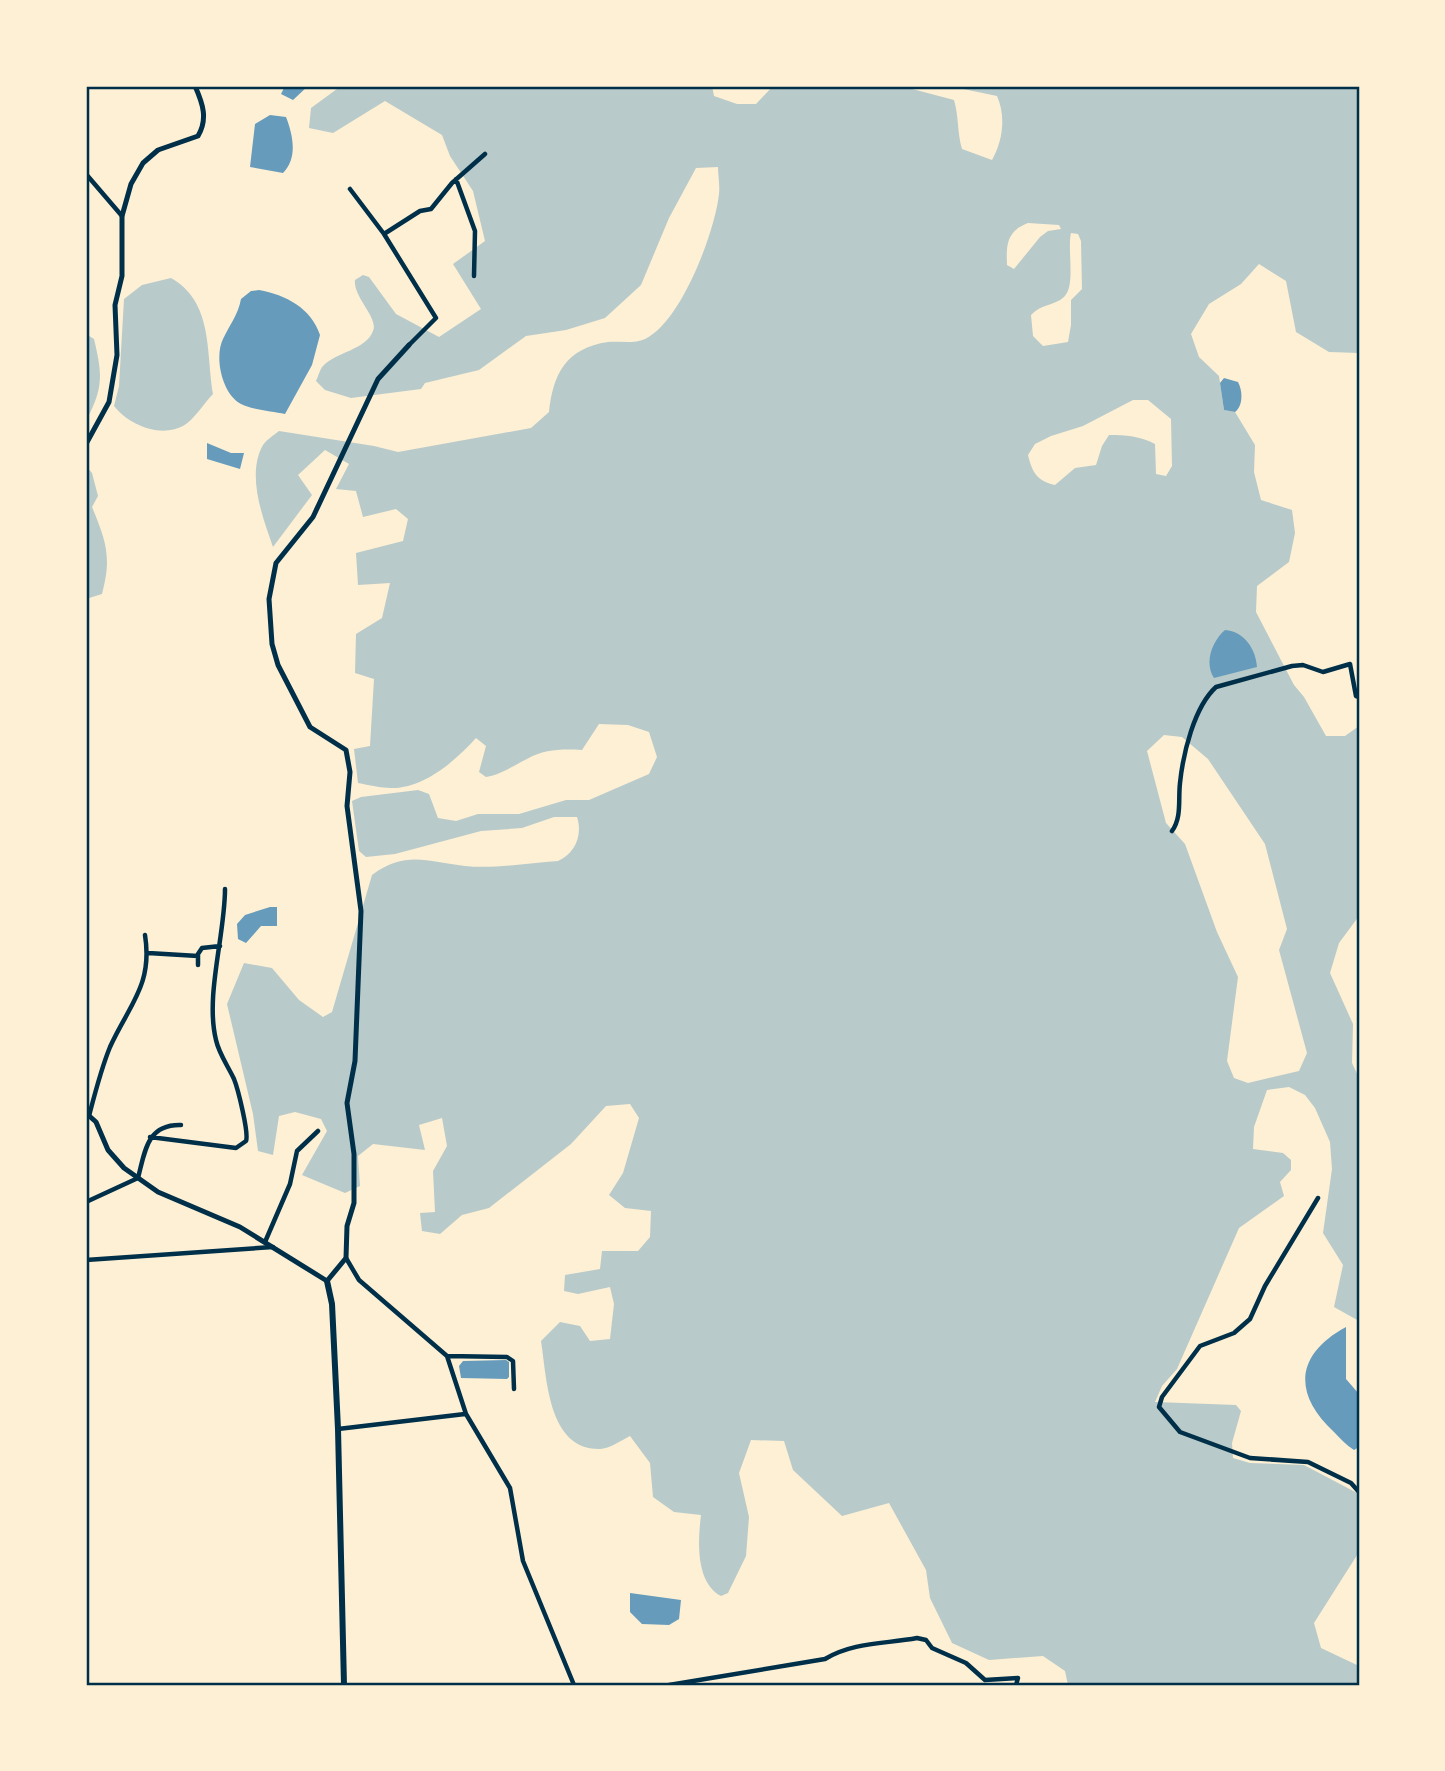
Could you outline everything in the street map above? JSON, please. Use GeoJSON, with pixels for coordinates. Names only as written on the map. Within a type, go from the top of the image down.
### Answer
{"type":"FeatureCollection","features":[{"type":"Feature","properties":{"kind":"main road"},"geometry":{"type":"LineString","coordinates":[[327,1281],[332,1304],[338,1429],[344,1685]]}},
{"type":"Feature","properties":{"kind":"street"},"geometry":{"type":"LineString","coordinates":[[86,444],[109,402],[117,355],[115,304],[122,276],[122,216],[131,184],[142,163],[158,150],[198,136],[205,125],[203,102],[195,86]]}},
{"type":"Feature","properties":{"kind":"street"},"geometry":{"type":"LineString","coordinates":[[384,234],[420,211],[431,209],[456,179],[485,154]]}},
{"type":"Feature","properties":{"kind":"street"},"geometry":{"type":"LineString","coordinates":[[86,174],[122,216]]}},
{"type":"Feature","properties":{"kind":"street"},"geometry":{"type":"LineString","coordinates":[[456,179],[475,231],[474,275]]}},
{"type":"Feature","properties":{"kind":"street"},"geometry":{"type":"LineString","coordinates":[[350,189],[384,234],[436,318],[378,379],[313,517],[276,562],[269,599],[271,644],[278,664],[310,727],[346,750],[350,772],[347,806],[361,911],[355,1061],[347,1103],[354,1154],[355,1203],[346,1226],[346,1258],[359,1280],[447,1356],[466,1414],[510,1488],[523,1561],[573,1685]]}},
{"type":"Feature","properties":{"kind":"street"},"geometry":{"type":"LineString","coordinates":[[1172,831],[1178,822],[1182,766],[1206,696],[1216,687],[1292,666],[1303,665],[1322,672],[1350,664],[1356,696],[1359,697]]}},
{"type":"Feature","properties":{"kind":"street"},"geometry":{"type":"LineString","coordinates":[[150,1137],[236,1148],[246,1141],[248,1126],[238,1103],[236,1086],[215,1037],[225,889]]}},
{"type":"Feature","properties":{"kind":"street"},"geometry":{"type":"LineString","coordinates":[[145,935],[148,953],[143,983],[102,1068],[88,1115],[96,1122],[108,1150],[138,1178],[158,1192],[240,1227],[327,1281],[346,1258]]}},
{"type":"Feature","properties":{"kind":"street"},"geometry":{"type":"LineString","coordinates":[[198,965],[202,948],[220,946]]}},
{"type":"Feature","properties":{"kind":"street"},"geometry":{"type":"LineString","coordinates":[[148,953],[198,956]]}},
{"type":"Feature","properties":{"kind":"street"},"geometry":{"type":"LineString","coordinates":[[86,1202],[138,1178],[150,1137],[160,1128],[181,1125]]}},
{"type":"Feature","properties":{"kind":"street"},"geometry":{"type":"LineString","coordinates":[[265,1242],[290,1184],[297,1151],[318,1131]]}},
{"type":"Feature","properties":{"kind":"street"},"geometry":{"type":"LineString","coordinates":[[1318,1199],[1265,1286],[1250,1318],[1234,1333],[1200,1346],[1162,1397],[1159,1407],[1180,1432],[1250,1458],[1308,1462],[1351,1483],[1359,1492]]}},
{"type":"Feature","properties":{"kind":"street"},"geometry":{"type":"LineString","coordinates":[[86,1260],[274,1247]]}},
{"type":"Feature","properties":{"kind":"street"},"geometry":{"type":"LineString","coordinates":[[447,1356],[507,1357],[513,1361],[514,1390]]}},
{"type":"Feature","properties":{"kind":"street"},"geometry":{"type":"LineString","coordinates":[[338,1429],[466,1414]]}},
{"type":"Feature","properties":{"kind":"street"},"geometry":{"type":"LineString","coordinates":[[669,1685],[825,1659],[841,1649],[917,1638],[926,1640],[932,1648],[966,1663],[985,1680],[1018,1678],[1016,1685]]}},
{"type":"Feature","properties":{"kind":"shaded area"},"geometry":{"type":"Polygon","coordinates":[[[341,86],[712,86],[714,96],[737,104],[756,104],[773,86],[901,86],[954,100],[962,149],[992,160],[999,145],[1002,128],[1002,112],[997,96],[949,86],[1359,86],[1359,353],[1329,352],[1296,332],[1286,281],[1259,264],[1241,284],[1209,304],[1191,334],[1199,357],[1219,376],[1224,410],[1235,412],[1255,445],[1254,472],[1261,500],[1292,510],[1295,533],[1289,562],[1257,586],[1256,612],[1294,685],[1326,736],[1345,736],[1359,726],[1359,916],[1339,943],[1330,973],[1353,1024],[1352,1063],[1359,1078],[1359,1321],[1334,1307],[1343,1265],[1323,1233],[1332,1169],[1330,1142],[1315,1108],[1305,1095],[1289,1087],[1267,1090],[1254,1127],[1253,1149],[1283,1153],[1291,1160],[1291,1170],[1280,1182],[1284,1196],[1239,1228],[1177,1369],[1162,1386],[1155,1402],[1236,1405],[1241,1411],[1232,1443],[1233,1458],[1250,1463],[1304,1465],[1359,1494],[1359,1552],[1314,1623],[1321,1648],[1359,1666],[1359,1685],[1068,1685],[1065,1671],[1043,1656],[989,1660],[952,1643],[930,1598],[926,1570],[889,1503],[842,1516],[793,1470],[784,1441],[751,1440],[739,1473],[749,1517],[746,1556],[728,1593],[721,1596],[713,1590],[706,1581],[700,1560],[701,1515],[674,1512],[653,1497],[650,1463],[630,1436],[604,1449],[583,1446],[570,1438],[553,1410],[545,1374],[541,1341],[560,1322],[580,1326],[590,1341],[610,1339],[614,1304],[610,1287],[578,1294],[564,1291],[565,1275],[600,1269],[602,1251],[638,1251],[650,1237],[651,1211],[625,1208],[609,1195],[623,1173],[639,1118],[630,1104],[606,1106],[571,1144],[489,1208],[462,1215],[440,1234],[422,1231],[420,1213],[435,1212],[433,1171],[447,1146],[442,1118],[419,1125],[425,1150],[373,1144],[358,1156],[360,1186],[345,1193],[302,1175],[327,1131],[321,1119],[295,1112],[279,1116],[273,1155],[258,1151],[253,1114],[227,1004],[244,963],[272,968],[299,1000],[323,1017],[332,1012],[372,875],[384,867],[407,860],[428,860],[476,867],[558,861],[569,854],[578,837],[577,817],[554,817],[522,828],[481,831],[395,854],[366,857],[359,851],[352,801],[361,797],[418,790],[429,794],[438,818],[456,821],[478,814],[519,814],[566,800],[589,800],[649,774],[657,757],[649,732],[628,725],[599,724],[582,750],[540,753],[492,776],[486,777],[479,772],[486,746],[476,738],[449,764],[415,784],[391,788],[358,783],[354,749],[370,746],[374,679],[355,673],[356,634],[382,618],[390,583],[358,585],[356,553],[403,541],[408,519],[396,509],[363,517],[356,491],[336,489],[349,464],[325,450],[298,475],[312,495],[273,547],[256,483],[258,457],[263,445],[279,431],[398,452],[531,428],[549,412],[558,375],[572,357],[594,345],[641,341],[671,315],[703,252],[711,230],[719,191],[718,167],[696,168],[669,218],[641,285],[605,318],[566,330],[526,336],[479,370],[425,383],[421,389],[351,398],[325,390],[316,381],[323,366],[364,343],[373,331],[372,320],[355,287],[355,280],[363,275],[369,277],[396,314],[439,337],[481,309],[453,264],[485,241],[473,191],[450,156],[442,135],[385,101],[333,133],[309,128],[311,108],[341,86]],[[1028,223],[1021,226],[1009,239],[1007,251],[1007,265],[1014,269],[1040,237],[1048,231],[1061,229],[1059,225],[1028,223]],[[1071,233],[1068,292],[1060,300],[1031,315],[1033,336],[1043,346],[1068,342],[1071,300],[1082,289],[1081,241],[1078,234],[1071,233]],[[1133,400],[1083,426],[1035,444],[1028,455],[1031,466],[1040,478],[1055,485],[1075,468],[1096,465],[1109,435],[1133,436],[1155,444],[1156,474],[1166,476],[1172,466],[1171,419],[1148,400],[1133,400]],[[1164,735],[1147,751],[1166,823],[1185,844],[1217,932],[1238,977],[1227,1061],[1234,1078],[1248,1083],[1299,1071],[1307,1053],[1279,950],[1287,929],[1265,844],[1208,759],[1182,737],[1164,735]]]}},
{"type":"Feature","properties":{"kind":"shaded area"},"geometry":{"type":"Polygon","coordinates":[[[171,278],[185,288],[201,314],[208,344],[213,394],[187,423],[165,431],[136,424],[114,406],[119,386],[124,299],[142,285],[171,278]]]}},
{"type":"Feature","properties":{"kind":"shaded area"},"geometry":{"type":"Polygon","coordinates":[[[86,334],[94,339],[100,371],[99,389],[87,419],[86,334]]]}},
{"type":"Feature","properties":{"kind":"shaded area"},"geometry":{"type":"Polygon","coordinates":[[[86,466],[92,473],[98,496],[92,507],[104,540],[107,570],[102,594],[86,599],[86,466]]]}},
{"type":"Feature","properties":{"kind":"water"},"geometry":{"type":"Polygon","coordinates":[[[285,86],[308,86],[293,100],[281,94],[285,86]]]}},
{"type":"Feature","properties":{"kind":"water"},"geometry":{"type":"Polygon","coordinates":[[[270,115],[286,117],[291,131],[291,160],[283,173],[250,167],[255,124],[270,115]]]}},
{"type":"Feature","properties":{"kind":"water"},"geometry":{"type":"Polygon","coordinates":[[[259,290],[279,295],[296,304],[310,317],[320,335],[312,365],[285,414],[257,409],[234,399],[225,384],[220,365],[220,347],[241,299],[251,291],[259,290]]]}},
{"type":"Feature","properties":{"kind":"water"},"geometry":{"type":"Polygon","coordinates":[[[1224,378],[1238,382],[1240,386],[1241,402],[1235,412],[1224,410],[1220,383],[1224,378]]]}},
{"type":"Feature","properties":{"kind":"water"},"geometry":{"type":"Polygon","coordinates":[[[207,443],[231,453],[244,453],[240,469],[207,459],[207,443]]]}},
{"type":"Feature","properties":{"kind":"water"},"geometry":{"type":"Polygon","coordinates":[[[1225,630],[1238,634],[1248,642],[1257,667],[1214,678],[1210,666],[1211,652],[1216,640],[1225,630]]]}},
{"type":"Feature","properties":{"kind":"water"},"geometry":{"type":"Polygon","coordinates":[[[277,907],[277,926],[261,926],[246,943],[238,939],[237,924],[245,915],[277,907]]]}},
{"type":"Feature","properties":{"kind":"water"},"geometry":{"type":"Polygon","coordinates":[[[1346,1327],[1346,1379],[1359,1394],[1359,1447],[1354,1450],[1320,1417],[1306,1389],[1309,1362],[1317,1349],[1346,1327]]]}},
{"type":"Feature","properties":{"kind":"water"},"geometry":{"type":"Polygon","coordinates":[[[463,1361],[509,1362],[507,1379],[461,1378],[459,1366],[463,1361]]]}},
{"type":"Feature","properties":{"kind":"water"},"geometry":{"type":"Polygon","coordinates":[[[630,1593],[681,1600],[679,1619],[669,1625],[642,1624],[630,1612],[630,1593]]]}}]}
